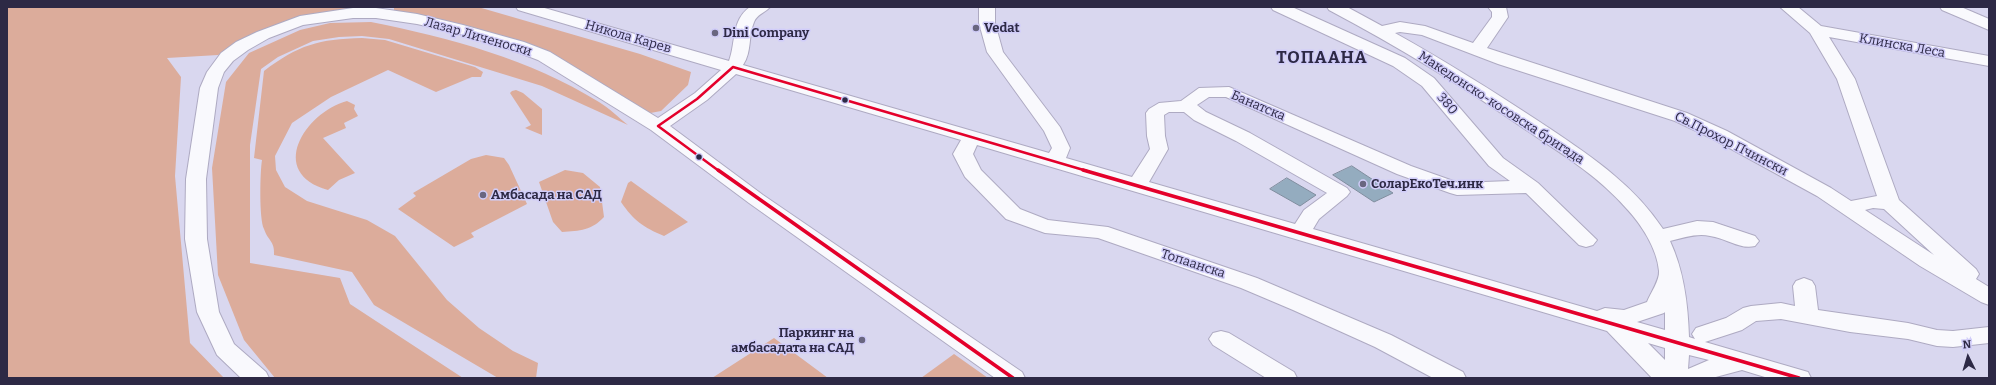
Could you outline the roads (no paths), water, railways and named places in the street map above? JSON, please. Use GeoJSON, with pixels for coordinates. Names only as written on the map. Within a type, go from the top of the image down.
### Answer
{"type":"FeatureCollection","features":[{"type":"Feature","properties":{"kind":"street","name":"Никола Карев"},"geometry":{"type":"LineString","coordinates":[[524,7],[1572,313]]}},
{"type":"Feature","properties":{"kind":"street"},"geometry":{"type":"LineString","coordinates":[[658,126],[703,94],[733,67],[739,54],[746,19],[751,13],[762,7]]}},
{"type":"Feature","properties":{"kind":"street"},"geometry":{"type":"LineString","coordinates":[[987,7],[987,23],[995,52],[1053,132],[1061,148],[1055,161]]}},
{"type":"Feature","properties":{"kind":"street","name":"380"},"geometry":{"type":"LineString","coordinates":[[1279,7],[1398,62],[1428,82],[1496,162],[1531,187],[1586,240]]}},
{"type":"Feature","properties":{"kind":"street","name":"Македонско-косовска бригада"},"geometry":{"type":"LineString","coordinates":[[1335,7],[1381,31],[1511,111],[1578,157],[1614,185],[1638,207],[1658,237],[1671,272],[1677,343],[1676,378]]}},
{"type":"Feature","properties":{"kind":"street"},"geometry":{"type":"LineString","coordinates":[[1477,50],[1501,14],[1496,7]]}},
{"type":"Feature","properties":{"kind":"street"},"geometry":{"type":"LineString","coordinates":[[1788,7],[1816,30],[1846,79],[1890,203],[1938,248],[1989,292]]}},
{"type":"Feature","properties":{"kind":"street"},"geometry":{"type":"LineString","coordinates":[[1948,7],[1989,25]]}},
{"type":"Feature","properties":{"kind":"street","name":"Лазар Личеноски"},"geometry":{"type":"LineString","coordinates":[[257,378],[225,349],[208,312],[196,239],[196,179],[209,88],[216,72],[227,58],[242,46],[263,35],[300,22],[338,14],[376,13],[417,19],[491,37],[544,56],[658,126],[756,199],[1013,378]]}},
{"type":"Feature","properties":{"kind":"street"},"geometry":{"type":"LineString","coordinates":[[1303,17],[1363,21]]}},
{"type":"Feature","properties":{"kind":"street","name":"Св.Прохор Пчински"},"geometry":{"type":"LineString","coordinates":[[1381,31],[1400,27],[1426,31],[1477,50],[1681,117],[1824,192],[1928,261],[1989,297]]}},
{"type":"Feature","properties":{"kind":"street","name":"Клинска Леса"},"geometry":{"type":"LineString","coordinates":[[1816,30],[1984,57]]}},
{"type":"Feature","properties":{"kind":"street","name":"Банатска"},"geometry":{"type":"LineString","coordinates":[[1188,106],[1189,102],[1205,92],[1229,92],[1404,170],[1457,189],[1531,187]]}},
{"type":"Feature","properties":{"kind":"street"},"geometry":{"type":"LineString","coordinates":[[1137,186],[1159,148],[1156,136],[1155,113],[1165,107],[1188,106],[1200,116],[1340,192],[1311,215],[1300,234]]}},
{"type":"Feature","properties":{"kind":"street","name":"Топаанска"},"geometry":{"type":"LineString","coordinates":[[972,138],[963,154],[972,173],[1013,214],[1045,226],[1101,232],[1249,283],[1301,304],[1383,341],[1454,378]]}},
{"type":"Feature","properties":{"kind":"street"},"geometry":{"type":"LineString","coordinates":[[1847,208],[1872,202],[1890,203]]}},
{"type":"Feature","properties":{"kind":"street"},"geometry":{"type":"LineString","coordinates":[[1658,237],[1697,228],[1713,228],[1748,241]]}},
{"type":"Feature","properties":{"kind":"street"},"geometry":{"type":"LineString","coordinates":[[1572,313],[1625,318],[1656,307],[1671,272]]}},
{"type":"Feature","properties":{"kind":"street"},"geometry":{"type":"LineString","coordinates":[[1804,286],[1806,316]]}},
{"type":"Feature","properties":{"kind":"street"},"geometry":{"type":"LineString","coordinates":[[1674,303],[1689,322],[1704,334],[1729,351],[1765,368]]}},
{"type":"Feature","properties":{"kind":"street"},"geometry":{"type":"LineString","coordinates":[[1704,334],[1734,324],[1751,314],[1781,311],[1908,331],[1937,338],[1953,339],[1989,335]]}},
{"type":"Feature","properties":{"kind":"street"},"geometry":{"type":"LineString","coordinates":[[1572,313],[1798,378]]}},
{"type":"Feature","properties":{"kind":"street"},"geometry":{"type":"LineString","coordinates":[[1614,325],[1649,358],[1666,378]]}},
{"type":"Feature","properties":{"kind":"street"},"geometry":{"type":"LineString","coordinates":[[1221,339],[1286,378]]}},
{"type":"Feature","properties":{"kind":"street"},"geometry":{"type":"LineString","coordinates":[[1692,378],[1706,370],[1742,361]]}},
{"type":"Feature","properties":{"kind":"place","name":"Vedat"},"geometry":{"type":"Point","coordinates":[976,28]}},
{"type":"Feature","properties":{"kind":"place","name":"Dini Company"},"geometry":{"type":"Point","coordinates":[715,33]}},
{"type":"Feature","properties":{"kind":"place","name":"СоларЕкоТеч.инк"},"geometry":{"type":"Point","coordinates":[1363,184]}},
{"type":"Feature","properties":{"kind":"place","name":"Амбасада на САД"},"geometry":{"type":"Point","coordinates":[483,195]}},
{"type":"Feature","properties":{"kind":"place","name":"Паркинг на амбасадата на САД"},"geometry":{"type":"Point","coordinates":[862,340]}},
{"type":"Feature","properties":{"kind":"district","name":"ТОПААНА"},"geometry":{"type":"Point","coordinates":[1322,58]}}]}
